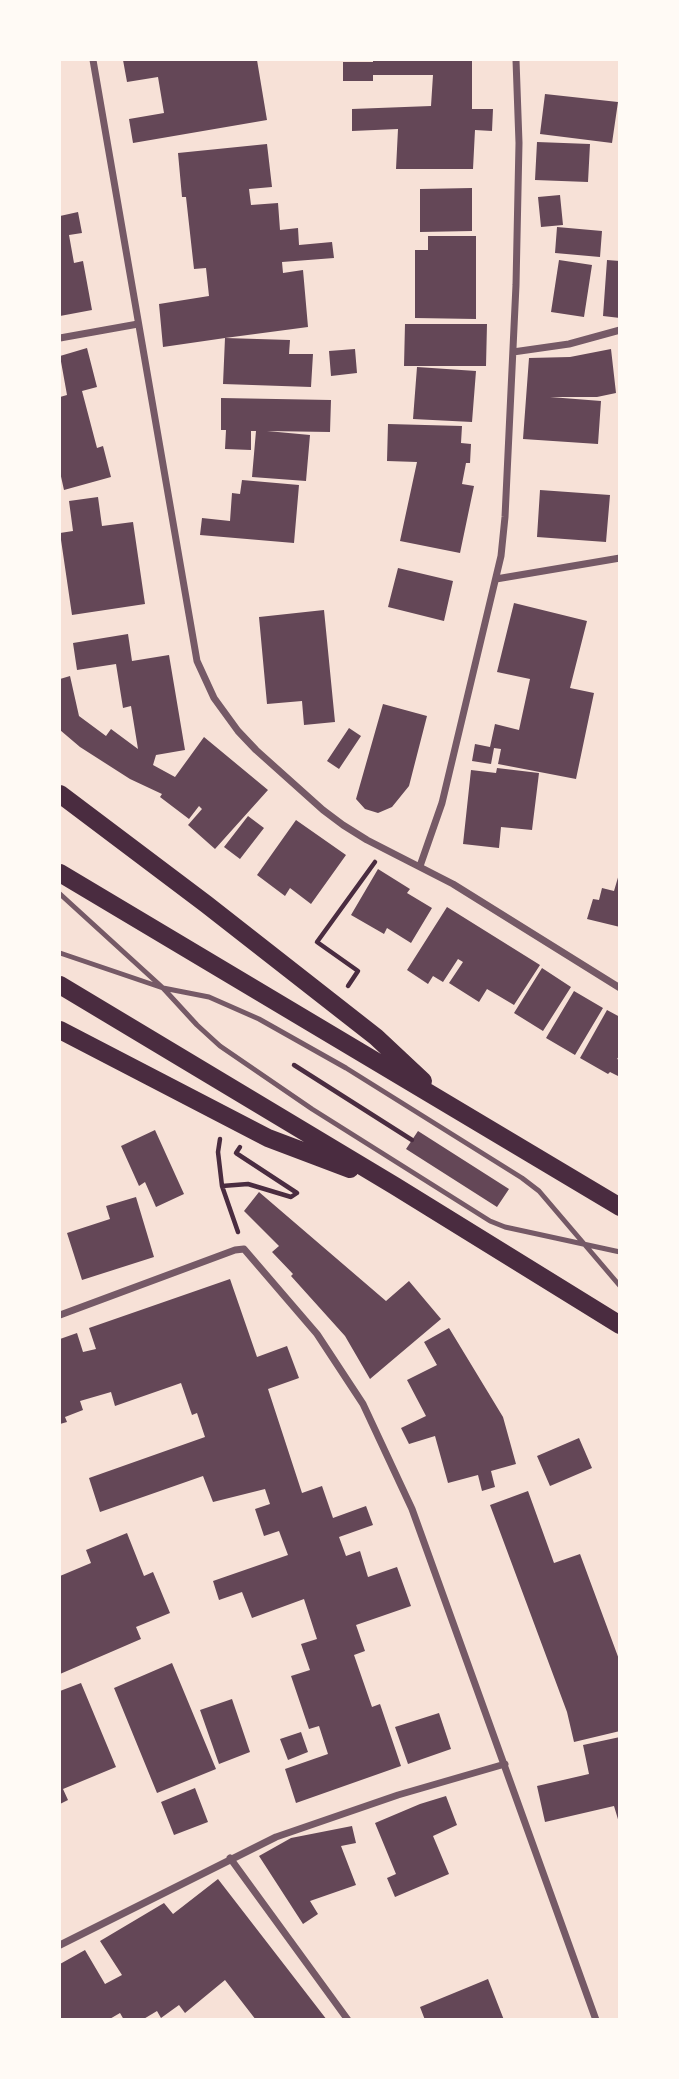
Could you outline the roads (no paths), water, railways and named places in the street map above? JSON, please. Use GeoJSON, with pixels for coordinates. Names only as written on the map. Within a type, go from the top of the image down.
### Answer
{"type":"FeatureCollection","features":[{"type":"Feature","properties":{"kind":"main road"},"geometry":{"type":"LineString","coordinates":[[60,794],[376,1037],[449,1105]]}},
{"type":"Feature","properties":{"kind":"main road"},"geometry":{"type":"LineString","coordinates":[[60,873],[620,1207]]}},
{"type":"Feature","properties":{"kind":"main road"},"geometry":{"type":"LineString","coordinates":[[60,985],[620,1325]]}},
{"type":"Feature","properties":{"kind":"main road"},"geometry":{"type":"LineString","coordinates":[[60,1030],[268,1138],[395,1186]]}},
{"type":"Feature","properties":{"kind":"street"},"geometry":{"type":"LineString","coordinates":[[93,60],[197,661],[214,698],[238,731],[276,770],[344,825],[529,930],[620,988]]}},
{"type":"Feature","properties":{"kind":"street"},"geometry":{"type":"LineString","coordinates":[[420,866],[442,803],[496,579],[505,517],[519,143],[516,60]]}},
{"type":"Feature","properties":{"kind":"street"},"geometry":{"type":"LineString","coordinates":[[60,338],[138,324]]}},
{"type":"Feature","properties":{"kind":"street"},"geometry":{"type":"LineString","coordinates":[[513,352],[569,344],[620,330]]}},
{"type":"Feature","properties":{"kind":"street"},"geometry":{"type":"LineString","coordinates":[[496,579],[620,558]]}},
{"type":"Feature","properties":{"kind":"street"},"geometry":{"type":"LineString","coordinates":[[60,1315],[235,1250],[244,1250],[317,1334],[368,1414],[412,1508],[596,2020]]}},
{"type":"Feature","properties":{"kind":"street"},"geometry":{"type":"LineString","coordinates":[[60,1945],[276,1837],[322,1820],[505,1764]]}},
{"type":"Feature","properties":{"kind":"street"},"geometry":{"type":"LineString","coordinates":[[230,1858],[348,2020]]}},
{"type":"Feature","properties":{"kind":"lane"},"geometry":{"type":"LineString","coordinates":[[60,894],[163,988],[220,1046],[312,1108],[489,1221],[505,1227],[620,1252]]}},
{"type":"Feature","properties":{"kind":"lane"},"geometry":{"type":"LineString","coordinates":[[60,953],[163,988],[209,997],[259,1019],[413,1108],[531,1185],[620,1286]]}}]}
